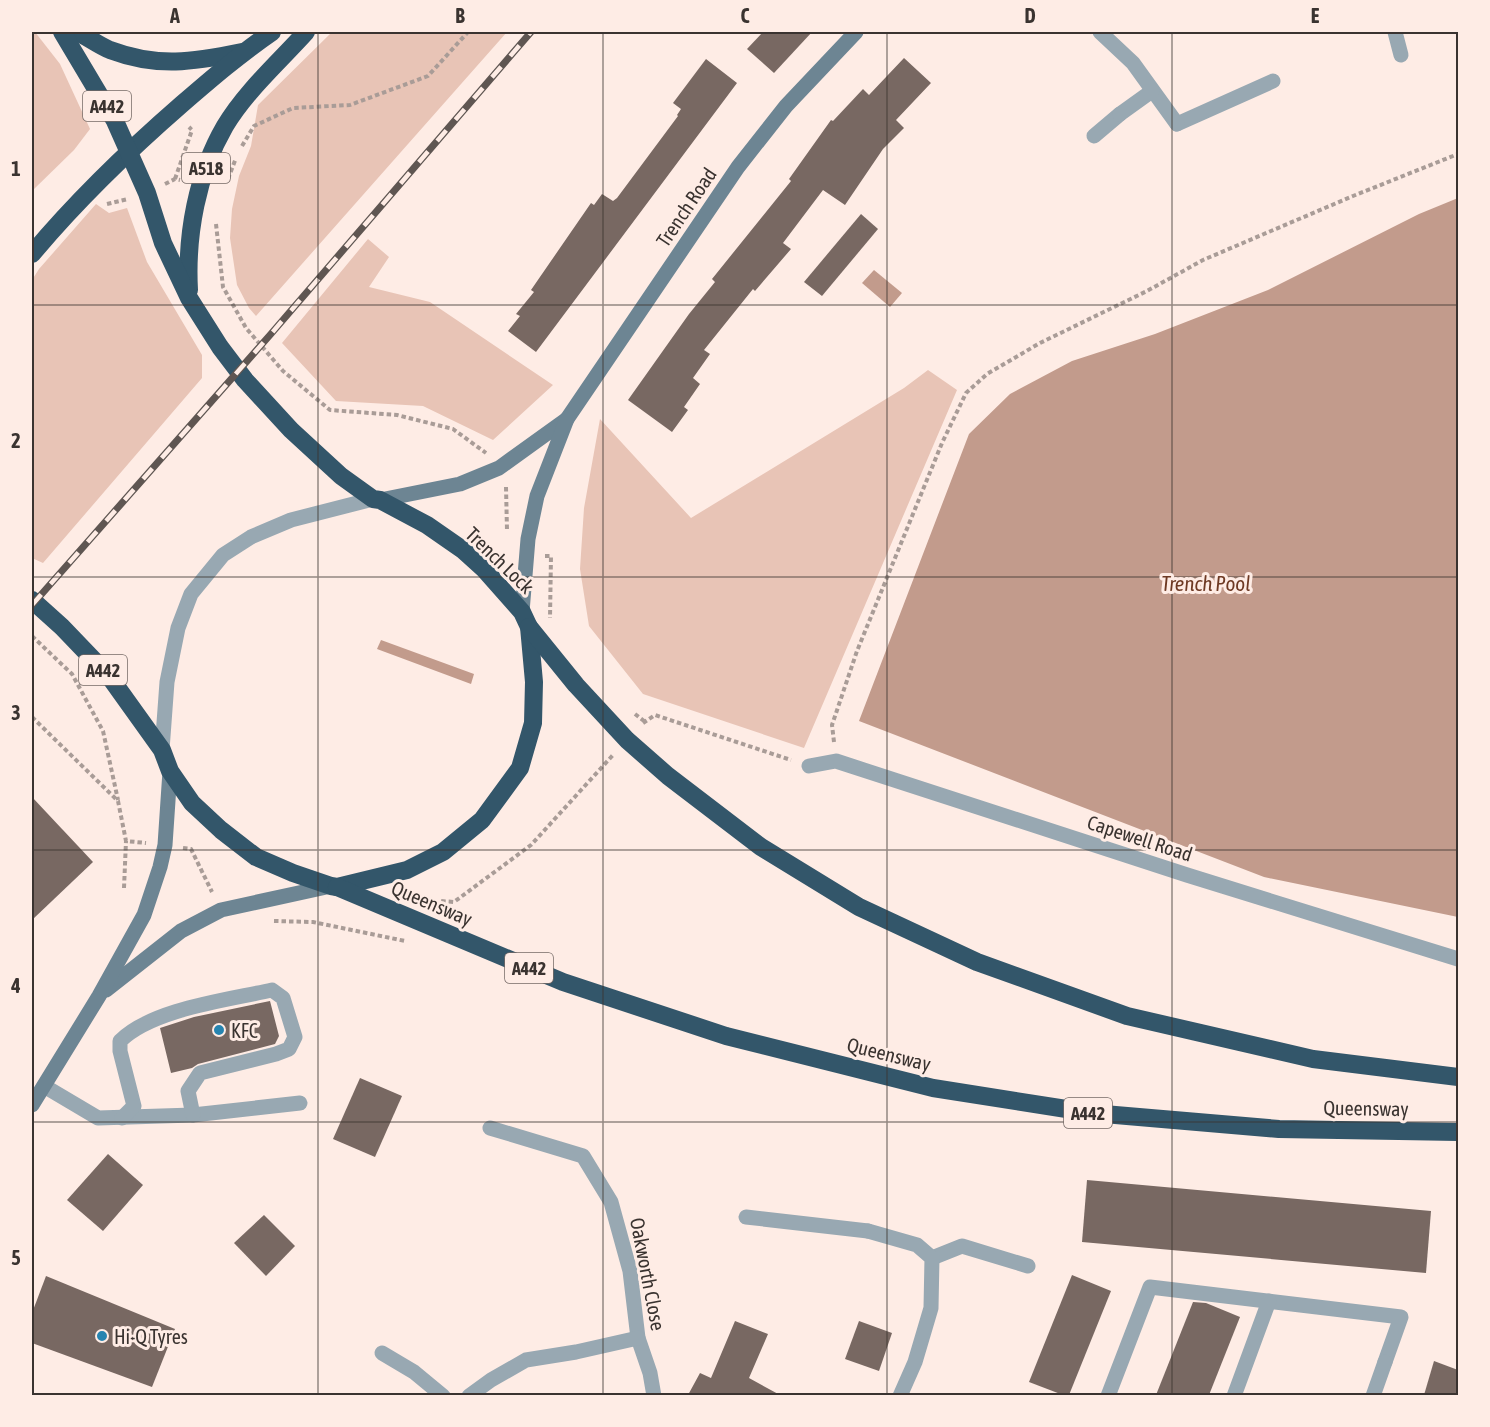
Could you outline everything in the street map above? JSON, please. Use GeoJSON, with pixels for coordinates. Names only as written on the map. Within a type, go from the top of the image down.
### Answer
{"type":"FeatureCollection","features":[{"type":"Feature","properties":{"kind":"highway","name":"A442"},"geometry":{"type":"LineString","coordinates":[[62,32],[116,122],[147,193],[163,243],[189,298]]}},
{"type":"Feature","properties":{"kind":"highway"},"geometry":{"type":"LineString","coordinates":[[77,32],[108,49],[157,63],[204,60],[243,52]]}},
{"type":"Feature","properties":{"kind":"highway"},"geometry":{"type":"LineString","coordinates":[[32,254],[91,187],[129,150],[243,52],[272,32]]}},
{"type":"Feature","properties":{"kind":"highway","name":"A518"},"geometry":{"type":"LineString","coordinates":[[189,298],[187,263],[190,231],[205,171],[225,126],[306,32]]}},
{"type":"Feature","properties":{"kind":"highway","name":"Trench Lock"},"geometry":{"type":"LineString","coordinates":[[189,298],[220,347],[260,397],[291,430],[341,476],[377,500],[428,525],[463,550],[484,569],[525,620]]}},
{"type":"Feature","properties":{"kind":"highway","name":"A442"},"geometry":{"type":"LineString","coordinates":[[32,600],[62,627],[109,676],[162,750],[170,771],[192,803],[221,830],[256,857],[292,873],[334,886]]}},
{"type":"Feature","properties":{"kind":"highway"},"geometry":{"type":"LineString","coordinates":[[334,886],[407,870],[443,852],[482,820],[520,768],[533,723],[534,681],[525,620]]}},
{"type":"Feature","properties":{"kind":"highway","name":"Queensway"},"geometry":{"type":"LineString","coordinates":[[525,620],[576,685],[627,740],[668,776],[761,847],[860,907],[977,962],[1127,1016],[1313,1059],[1458,1077]]}},
{"type":"Feature","properties":{"kind":"highway","name":"Queensway"},"geometry":{"type":"LineString","coordinates":[[334,886],[563,982],[726,1036],[933,1089],[1092,1113],[1278,1130],[1458,1132]]}},
{"type":"Feature","properties":{"kind":"street","name":"Trench Road"},"geometry":{"type":"LineString","coordinates":[[567,419],[738,167],[786,106],[856,32]]}},
{"type":"Feature","properties":{"kind":"street"},"geometry":{"type":"LineString","coordinates":[[1100,32],[1133,63],[1177,124],[1273,81]]}},
{"type":"Feature","properties":{"kind":"street"},"geometry":{"type":"LineString","coordinates":[[1395,32],[1401,55]]}},
{"type":"Feature","properties":{"kind":"street"},"geometry":{"type":"LineString","coordinates":[[1094,136],[1152,91]]}},
{"type":"Feature","properties":{"kind":"street"},"geometry":{"type":"LineString","coordinates":[[162,750],[167,682],[178,628],[191,594],[223,555],[251,537],[291,520],[460,484],[499,468],[567,419]]}},
{"type":"Feature","properties":{"kind":"street"},"geometry":{"type":"LineString","coordinates":[[525,620],[526,555],[537,496],[567,419]]}},
{"type":"Feature","properties":{"kind":"street","name":"Capewell Road"},"geometry":{"type":"LineString","coordinates":[[808,766],[836,761],[1099,847],[1458,959]]}},
{"type":"Feature","properties":{"kind":"street"},"geometry":{"type":"LineString","coordinates":[[32,1105],[99,996],[144,915],[165,845],[170,771]]}},
{"type":"Feature","properties":{"kind":"street"},"geometry":{"type":"LineString","coordinates":[[99,996],[181,931],[221,910],[334,886]]}},
{"type":"Feature","properties":{"kind":"street"},"geometry":{"type":"LineString","coordinates":[[122,1118],[134,1106],[120,1051],[120,1041],[125,1036],[154,1019],[272,990],[283,998],[295,1036],[289,1049],[200,1073],[188,1091],[193,1115]]}},
{"type":"Feature","properties":{"kind":"street"},"geometry":{"type":"LineString","coordinates":[[44,1086],[98,1118],[193,1115],[300,1103]]}},
{"type":"Feature","properties":{"kind":"street","name":"Oakworth Close"},"geometry":{"type":"LineString","coordinates":[[490,1128],[583,1156],[611,1202],[630,1271],[638,1338],[650,1373],[654,1395]]}},
{"type":"Feature","properties":{"kind":"street"},"geometry":{"type":"LineString","coordinates":[[746,1217],[868,1231],[917,1245],[932,1258]]}},
{"type":"Feature","properties":{"kind":"street"},"geometry":{"type":"LineString","coordinates":[[932,1258],[962,1246],[1028,1266]]}},
{"type":"Feature","properties":{"kind":"street"},"geometry":{"type":"LineString","coordinates":[[900,1395],[915,1362],[931,1308],[932,1258]]}},
{"type":"Feature","properties":{"kind":"street"},"geometry":{"type":"LineString","coordinates":[[1108,1395],[1150,1287],[1401,1317],[1372,1395]]}},
{"type":"Feature","properties":{"kind":"street"},"geometry":{"type":"LineString","coordinates":[[1234,1395],[1269,1301]]}},
{"type":"Feature","properties":{"kind":"street"},"geometry":{"type":"LineString","coordinates":[[469,1395],[526,1360],[638,1338]]}},
{"type":"Feature","properties":{"kind":"street"},"geometry":{"type":"LineString","coordinates":[[382,1353],[414,1372],[442,1395]]}},
{"type":"Feature","properties":{"kind":"path"},"geometry":{"type":"LineString","coordinates":[[227,180],[240,149],[254,126],[293,108],[350,105],[428,76],[468,32]]}},
{"type":"Feature","properties":{"kind":"path"},"geometry":{"type":"LineString","coordinates":[[175,179],[192,130],[184,120]]}},
{"type":"Feature","properties":{"kind":"path"},"geometry":{"type":"LineString","coordinates":[[832,725],[857,651],[942,444],[966,393],[987,374],[1040,343],[1147,291],[1203,260],[1458,154]]}},
{"type":"Feature","properties":{"kind":"path"},"geometry":{"type":"LineString","coordinates":[[218,213],[216,224],[223,287],[246,328],[283,371],[330,410],[397,414],[453,429],[488,455],[506,478],[507,533]]}},
{"type":"Feature","properties":{"kind":"path"},"geometry":{"type":"LineString","coordinates":[[526,555],[551,556],[549,622]]}},
{"type":"Feature","properties":{"kind":"path"},"geometry":{"type":"LineString","coordinates":[[32,636],[72,674],[103,731],[126,842],[124,888]]}},
{"type":"Feature","properties":{"kind":"path"},"geometry":{"type":"LineString","coordinates":[[629,709],[644,721]]}},
{"type":"Feature","properties":{"kind":"path"},"geometry":{"type":"LineString","coordinates":[[264,922],[313,921],[418,945],[440,901],[454,902],[531,845],[644,721],[655,715],[808,766]]}},
{"type":"Feature","properties":{"kind":"path"},"geometry":{"type":"LineString","coordinates":[[32,717],[118,801]]}},
{"type":"Feature","properties":{"kind":"path"},"geometry":{"type":"LineString","coordinates":[[126,842],[191,849],[221,910]]}},
{"type":"Feature","properties":{"kind":"shaded area"},"geometry":{"type":"Polygon","coordinates":[[[32,32],[35,32],[60,64],[90,129],[74,150],[32,191],[32,32]]]}},
{"type":"Feature","properties":{"kind":"shaded area"},"geometry":{"type":"Polygon","coordinates":[[[332,32],[507,32],[256,316],[237,285],[230,238],[232,209],[239,176],[251,146],[258,105],[332,32]]]}},
{"type":"Feature","properties":{"kind":"shaded area"},"geometry":{"type":"Polygon","coordinates":[[[96,204],[109,213],[127,208],[147,262],[202,355],[202,378],[43,563],[32,558],[32,280],[96,204]]]}},
{"type":"Feature","properties":{"kind":"shaded area"},"geometry":{"type":"Polygon","coordinates":[[[368,239],[389,257],[369,287],[430,302],[553,385],[493,440],[423,406],[336,401],[282,343],[368,239]]]}},
{"type":"Feature","properties":{"kind":"shaded area"},"geometry":{"type":"Polygon","coordinates":[[[928,370],[957,390],[804,748],[643,694],[589,626],[580,569],[584,508],[600,419],[691,518],[904,388],[928,370]]]}},
{"type":"Feature","properties":{"kind":"water","name":"Trench Pool"},"geometry":{"type":"Polygon","coordinates":[[[1458,198],[1458,917],[1264,877],[859,721],[969,434],[1010,394],[1072,361],[1155,334],[1268,290],[1419,214],[1458,198]]]}},
{"type":"Feature","properties":{"kind":"water"},"geometry":{"type":"Polygon","coordinates":[[[874,270],[902,293],[890,307],[862,283],[874,270]]]}},
{"type":"Feature","properties":{"kind":"water"},"geometry":{"type":"Polygon","coordinates":[[[381,640],[474,674],[471,684],[377,649],[381,640]]]}},
{"type":"Feature","properties":{"kind":"building"},"geometry":{"type":"Polygon","coordinates":[[[763,32],[812,32],[774,73],[747,49],[763,32]]]}},
{"type":"Feature","properties":{"kind":"building"},"geometry":{"type":"Polygon","coordinates":[[[904,58],[931,83],[896,120],[904,128],[883,149],[845,205],[823,190],[783,243],[791,249],[755,291],[753,289],[704,350],[710,354],[693,378],[700,384],[684,407],[688,410],[672,432],[628,400],[689,314],[715,282],[712,279],[791,181],[789,179],[831,120],[833,121],[863,89],[869,95],[904,58]]]}},
{"type":"Feature","properties":{"kind":"building"},"geometry":{"type":"Polygon","coordinates":[[[706,59],[737,83],[536,352],[508,331],[520,316],[516,314],[534,292],[531,290],[591,203],[594,205],[602,194],[613,201],[617,198],[678,116],[681,109],[673,103],[706,59]]]}},
{"type":"Feature","properties":{"kind":"building"},"geometry":{"type":"Polygon","coordinates":[[[861,214],[878,229],[822,296],[804,282],[861,214]]]}},
{"type":"Feature","properties":{"kind":"building"},"geometry":{"type":"Polygon","coordinates":[[[32,797],[93,862],[32,920],[32,797]]]}},
{"type":"Feature","properties":{"kind":"building","name":"KFC"},"geometry":{"type":"Polygon","coordinates":[[[270,1001],[279,1036],[275,1044],[171,1073],[160,1028],[194,1017],[270,1001]]]}},
{"type":"Feature","properties":{"kind":"building"},"geometry":{"type":"Polygon","coordinates":[[[360,1078],[402,1096],[375,1157],[333,1139],[360,1078]]]}},
{"type":"Feature","properties":{"kind":"building"},"geometry":{"type":"Polygon","coordinates":[[[108,1154],[143,1185],[103,1231],[67,1200],[108,1154]]]}},
{"type":"Feature","properties":{"kind":"building"},"geometry":{"type":"Polygon","coordinates":[[[1087,1180],[1431,1211],[1426,1273],[1082,1242],[1087,1180]]]}},
{"type":"Feature","properties":{"kind":"building"},"geometry":{"type":"Polygon","coordinates":[[[264,1215],[295,1246],[266,1276],[234,1243],[264,1215]]]}},
{"type":"Feature","properties":{"kind":"building"},"geometry":{"type":"Polygon","coordinates":[[[1072,1275],[1111,1291],[1069,1395],[1063,1395],[1029,1382],[1072,1275]]]}},
{"type":"Feature","properties":{"kind":"building","name":"Hi-Q Tyres"},"geometry":{"type":"Polygon","coordinates":[[[46,1276],[175,1329],[152,1387],[32,1343],[32,1313],[46,1276]]]}},
{"type":"Feature","properties":{"kind":"building"},"geometry":{"type":"Polygon","coordinates":[[[1193,1302],[1206,1303],[1240,1317],[1209,1395],[1156,1395],[1193,1302]]]}},
{"type":"Feature","properties":{"kind":"building"},"geometry":{"type":"Polygon","coordinates":[[[735,1321],[768,1334],[749,1378],[780,1395],[688,1395],[700,1373],[711,1378],[735,1321]]]}},
{"type":"Feature","properties":{"kind":"building"},"geometry":{"type":"Polygon","coordinates":[[[859,1321],[892,1333],[879,1371],[845,1359],[859,1321]]]}},
{"type":"Feature","properties":{"kind":"building"},"geometry":{"type":"Polygon","coordinates":[[[1434,1361],[1458,1370],[1458,1395],[1424,1395],[1434,1361]]]}},
{"type":"Feature","properties":{"kind":"railway"},"geometry":{"type":"LineString","coordinates":[[32,605],[270,335],[531,32]]}},
{"type":"Feature","properties":{"kind":"place","name":"KFC"},"geometry":{"type":"Point","coordinates":[219,1030]}},
{"type":"Feature","properties":{"kind":"place","name":"Hi-Q Tyres"},"geometry":{"type":"Point","coordinates":[102,1336]}}]}
